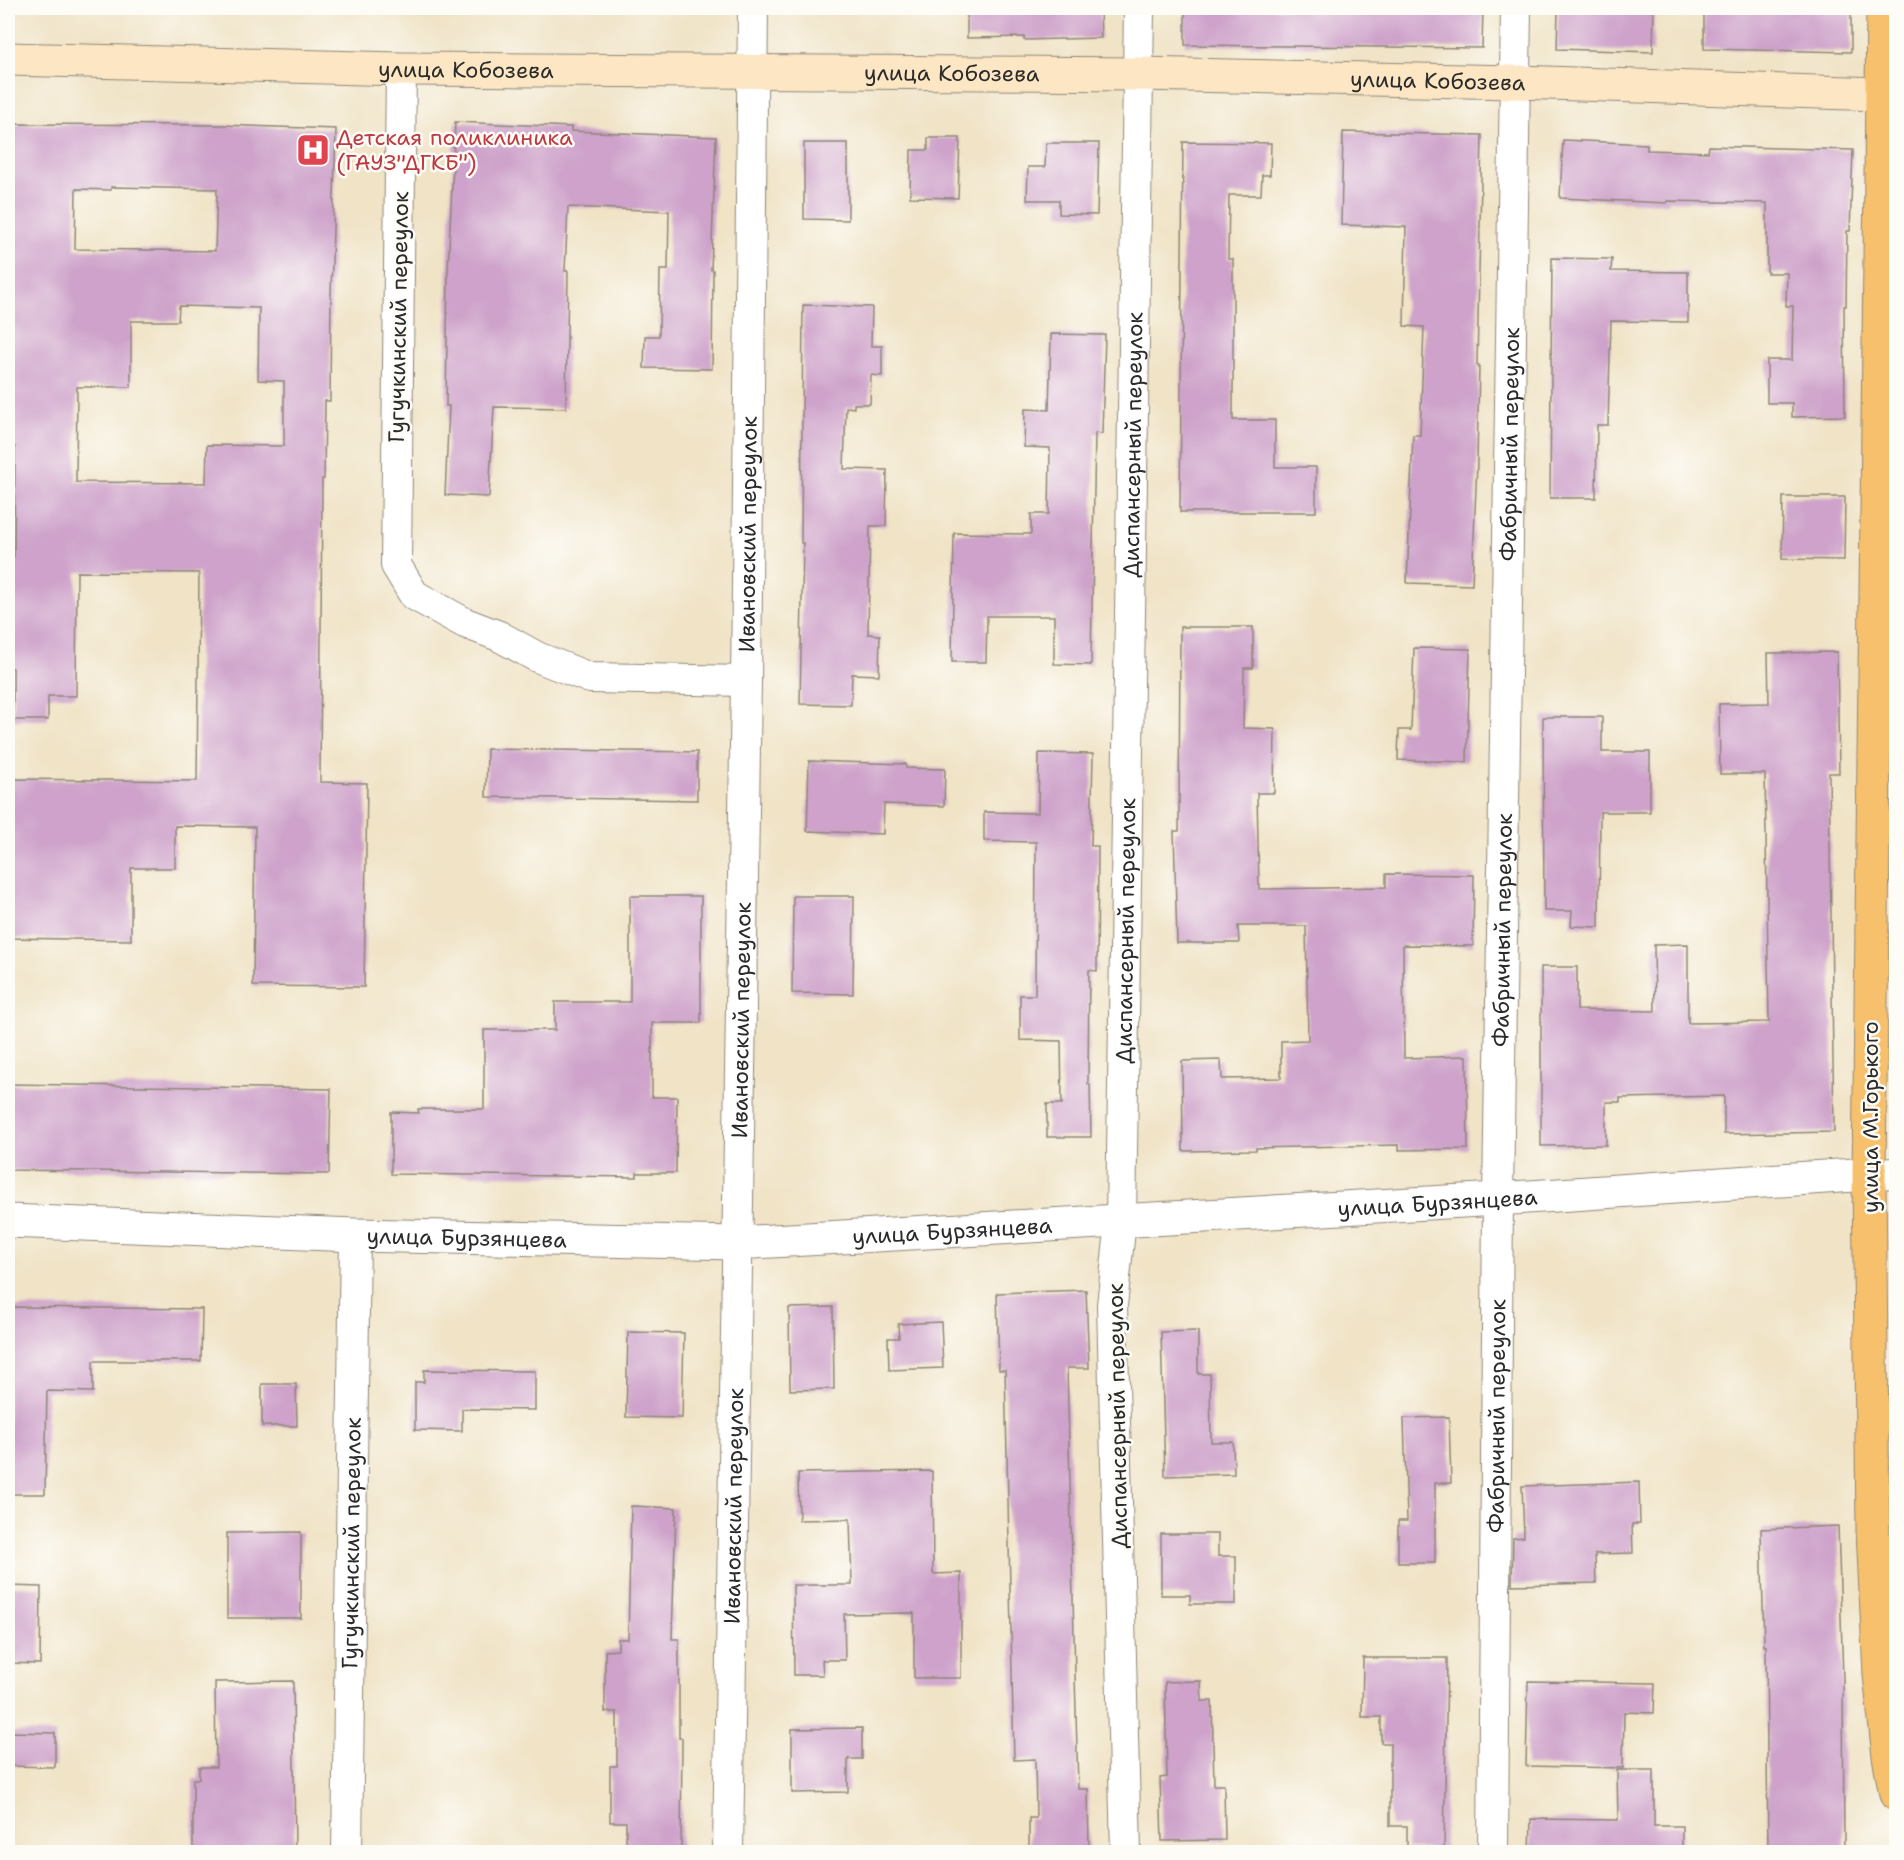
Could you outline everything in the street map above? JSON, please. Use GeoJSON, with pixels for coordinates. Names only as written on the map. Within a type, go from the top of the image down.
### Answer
{"type":"FeatureCollection","features":[{"type":"Feature","properties":{"kind":"main road","name":"улица М.Горького"},"geometry":{"type":"LineString","coordinates":[[1883,8],[1889,94],[1883,1173],[1874,1541],[1880,1675],[1889,1756],[1896,1794]]}},
{"type":"Feature","properties":{"kind":"main road","name":"улица Кобозева"},"geometry":{"type":"LineString","coordinates":[[8,59],[401,69],[1139,74],[1514,82],[1889,94]]}},
{"type":"Feature","properties":{"kind":"street","name":"Ивановский переулок"},"geometry":{"type":"LineString","coordinates":[[728,1852],[746,681],[753,8]]}},
{"type":"Feature","properties":{"kind":"street","name":"Диспансерный переулок"},"geometry":{"type":"LineString","coordinates":[[1126,1852],[1112,1305],[1121,1221],[1140,8]]}},
{"type":"Feature","properties":{"kind":"street","name":"Фабричный переулок"},"geometry":{"type":"LineString","coordinates":[[1493,1852],[1498,1199],[1516,8]]}},
{"type":"Feature","properties":{"kind":"street","name":"Гугучкинский переулок"},"geometry":{"type":"LineString","coordinates":[[401,69],[396,566],[414,595],[537,657],[590,678],[746,681]]}},
{"type":"Feature","properties":{"kind":"street","name":"улица Бурзянцева"},"geometry":{"type":"LineString","coordinates":[[8,1221],[355,1234],[737,1243],[1498,1199],[1883,1173]]}},
{"type":"Feature","properties":{"kind":"street","name":"Гугучкинский переулок"},"geometry":{"type":"LineString","coordinates":[[347,1852],[355,1234]]}},
{"type":"Feature","properties":{"kind":"building"},"geometry":{"type":"Polygon","coordinates":[[[967,8],[1100,8],[1101,38],[1024,40],[1024,37],[967,38],[967,8]]]}},
{"type":"Feature","properties":{"kind":"building"},"geometry":{"type":"Polygon","coordinates":[[[1185,8],[1483,8],[1482,48],[1185,45],[1185,8]]]}},
{"type":"Feature","properties":{"kind":"building"},"geometry":{"type":"Polygon","coordinates":[[[1558,8],[1654,8],[1653,52],[1557,49],[1558,8]]]}},
{"type":"Feature","properties":{"kind":"building"},"geometry":{"type":"Polygon","coordinates":[[[1704,8],[1851,8],[1851,52],[1704,49],[1704,8]]]}},
{"type":"Feature","properties":{"kind":"building"},"geometry":{"type":"Polygon","coordinates":[[[455,122],[571,127],[571,131],[716,137],[711,270],[713,270],[712,369],[644,368],[645,336],[659,336],[660,270],[668,270],[669,211],[568,207],[565,271],[568,271],[566,408],[494,407],[489,497],[445,495],[449,406],[446,406],[448,269],[455,122]]]}},
{"type":"Feature","properties":{"kind":"building"},"geometry":{"type":"Polygon","coordinates":[[[10,124],[221,125],[336,129],[330,401],[325,401],[324,479],[322,479],[320,782],[367,783],[364,987],[253,986],[255,827],[175,826],[175,868],[131,868],[131,940],[8,938],[10,779],[197,781],[199,573],[77,572],[76,696],[48,696],[48,720],[13,720],[13,668],[8,667],[8,557],[14,557],[15,447],[8,447],[10,124]],[[111,187],[111,190],[76,189],[75,249],[215,251],[217,189],[111,187]],[[179,306],[178,321],[131,321],[131,387],[77,387],[76,482],[206,483],[207,445],[284,446],[284,381],[258,380],[259,308],[179,306]]]}},
{"type":"Feature","properties":{"kind":"building"},"geometry":{"type":"Polygon","coordinates":[[[1343,132],[1482,135],[1477,463],[1472,585],[1407,583],[1413,435],[1420,435],[1424,327],[1404,326],[1406,227],[1341,225],[1343,132]]]}},
{"type":"Feature","properties":{"kind":"building"},"geometry":{"type":"Polygon","coordinates":[[[928,138],[960,138],[958,198],[910,197],[911,150],[928,150],[928,138]]]}},
{"type":"Feature","properties":{"kind":"building"},"geometry":{"type":"Polygon","coordinates":[[[1563,140],[1647,144],[1647,150],[1708,152],[1709,146],[1853,150],[1850,231],[1847,231],[1846,306],[1844,306],[1845,416],[1792,417],[1792,403],[1767,403],[1767,360],[1792,360],[1793,306],[1786,306],[1787,273],[1767,273],[1767,203],[1667,201],[1667,203],[1560,198],[1563,140]]]}},
{"type":"Feature","properties":{"kind":"building"},"geometry":{"type":"Polygon","coordinates":[[[1183,142],[1271,143],[1270,175],[1262,175],[1261,195],[1229,195],[1228,259],[1233,259],[1233,420],[1275,420],[1275,467],[1316,467],[1316,512],[1180,512],[1183,142]]]}},
{"type":"Feature","properties":{"kind":"building"},"geometry":{"type":"Polygon","coordinates":[[[804,143],[848,143],[848,220],[804,219],[804,143]]]}},
{"type":"Feature","properties":{"kind":"building"},"geometry":{"type":"Polygon","coordinates":[[[1046,143],[1099,143],[1097,215],[1059,214],[1059,200],[1027,200],[1028,167],[1045,167],[1046,143]]]}},
{"type":"Feature","properties":{"kind":"building"},"geometry":{"type":"Polygon","coordinates":[[[1552,258],[1612,259],[1611,271],[1688,272],[1688,322],[1611,321],[1608,425],[1597,425],[1596,498],[1550,498],[1552,258]]]}},
{"type":"Feature","properties":{"kind":"building"},"geometry":{"type":"Polygon","coordinates":[[[803,305],[872,307],[871,346],[882,346],[882,376],[871,375],[870,404],[854,404],[854,408],[846,407],[844,469],[887,470],[886,526],[870,526],[868,634],[880,635],[879,675],[852,674],[851,705],[800,704],[803,305]]]}},
{"type":"Feature","properties":{"kind":"building"},"geometry":{"type":"Polygon","coordinates":[[[1051,334],[1105,335],[1102,434],[1095,433],[1091,665],[1054,664],[1054,616],[987,616],[986,662],[952,662],[954,533],[1031,534],[1031,514],[1049,514],[1050,448],[1024,447],[1025,409],[1049,410],[1051,334]]]}},
{"type":"Feature","properties":{"kind":"building"},"geometry":{"type":"Polygon","coordinates":[[[1783,497],[1845,497],[1844,560],[1782,559],[1783,497]]]}},
{"type":"Feature","properties":{"kind":"building"},"geometry":{"type":"Polygon","coordinates":[[[1180,627],[1253,627],[1253,668],[1244,668],[1243,728],[1275,729],[1274,793],[1257,793],[1259,889],[1386,887],[1386,874],[1474,875],[1473,946],[1403,945],[1404,1058],[1467,1056],[1468,1149],[1399,1150],[1399,1145],[1183,1151],[1182,1061],[1221,1060],[1222,1079],[1281,1078],[1281,1041],[1308,1040],[1306,926],[1238,926],[1239,943],[1177,943],[1174,831],[1179,831],[1180,627]]]}},
{"type":"Feature","properties":{"kind":"building"},"geometry":{"type":"Polygon","coordinates":[[[1414,648],[1470,649],[1467,762],[1398,760],[1399,730],[1411,730],[1414,648]]]}},
{"type":"Feature","properties":{"kind":"building"},"geometry":{"type":"Polygon","coordinates":[[[1837,652],[1839,773],[1829,773],[1834,1132],[1724,1134],[1724,1096],[1620,1098],[1620,1102],[1606,1102],[1606,1145],[1541,1146],[1541,967],[1577,967],[1577,1010],[1655,1011],[1654,945],[1688,944],[1688,1023],[1769,1022],[1765,774],[1720,774],[1719,704],[1769,703],[1768,653],[1837,652]]]}},
{"type":"Feature","properties":{"kind":"building"},"geometry":{"type":"Polygon","coordinates":[[[1543,717],[1602,717],[1602,752],[1650,752],[1650,812],[1600,812],[1599,927],[1571,926],[1572,911],[1544,911],[1543,717]]]}},
{"type":"Feature","properties":{"kind":"building"},"geometry":{"type":"Polygon","coordinates":[[[487,749],[697,752],[697,800],[486,797],[487,749]]]}},
{"type":"Feature","properties":{"kind":"building"},"geometry":{"type":"Polygon","coordinates":[[[1039,753],[1093,754],[1091,846],[1098,846],[1097,971],[1089,970],[1088,1084],[1090,1084],[1091,1137],[1047,1137],[1047,1104],[1062,1104],[1061,1041],[1020,1040],[1020,995],[1035,995],[1036,842],[984,841],[984,812],[1038,813],[1039,753]]]}},
{"type":"Feature","properties":{"kind":"building"},"geometry":{"type":"Polygon","coordinates":[[[809,761],[906,764],[906,768],[945,769],[944,806],[884,804],[883,834],[807,831],[809,761]]]}},
{"type":"Feature","properties":{"kind":"building"},"geometry":{"type":"Polygon","coordinates":[[[630,896],[701,896],[701,1023],[652,1023],[652,1097],[677,1097],[676,1173],[637,1173],[637,1177],[391,1174],[391,1112],[419,1113],[418,1109],[484,1109],[484,1030],[555,1030],[555,1002],[630,1002],[630,896]]]}},
{"type":"Feature","properties":{"kind":"building"},"geometry":{"type":"Polygon","coordinates":[[[793,896],[854,896],[853,994],[792,993],[793,896]]]}},
{"type":"Feature","properties":{"kind":"building"},"geometry":{"type":"Polygon","coordinates":[[[8,1084],[331,1089],[329,1174],[8,1170],[8,1084]]]}},
{"type":"Feature","properties":{"kind":"building"},"geometry":{"type":"Polygon","coordinates":[[[1086,1290],[1089,1368],[1067,1368],[1078,1789],[1088,1789],[1089,1852],[1029,1852],[1029,1818],[1036,1818],[1035,1759],[1014,1760],[1005,1370],[999,1370],[997,1293],[1086,1290]]]}},
{"type":"Feature","properties":{"kind":"building"},"geometry":{"type":"Polygon","coordinates":[[[8,1307],[202,1309],[201,1361],[93,1361],[93,1392],[47,1391],[45,1494],[8,1494],[8,1307]]]}},
{"type":"Feature","properties":{"kind":"building"},"geometry":{"type":"Polygon","coordinates":[[[833,1307],[834,1389],[790,1390],[789,1308],[833,1307]]]}},
{"type":"Feature","properties":{"kind":"building"},"geometry":{"type":"Polygon","coordinates":[[[941,1322],[943,1368],[889,1370],[888,1338],[899,1338],[898,1324],[941,1322]]]}},
{"type":"Feature","properties":{"kind":"building"},"geometry":{"type":"Polygon","coordinates":[[[1198,1331],[1198,1374],[1210,1374],[1211,1442],[1233,1442],[1234,1474],[1165,1476],[1161,1332],[1198,1331]]]}},
{"type":"Feature","properties":{"kind":"building"},"geometry":{"type":"Polygon","coordinates":[[[628,1332],[684,1333],[682,1418],[626,1417],[628,1332]]]}},
{"type":"Feature","properties":{"kind":"building"},"geometry":{"type":"Polygon","coordinates":[[[424,1370],[535,1371],[535,1410],[462,1409],[462,1431],[415,1430],[415,1382],[424,1382],[424,1370]]]}},
{"type":"Feature","properties":{"kind":"building"},"geometry":{"type":"Polygon","coordinates":[[[262,1384],[296,1384],[297,1426],[262,1426],[262,1384]]]}},
{"type":"Feature","properties":{"kind":"building"},"geometry":{"type":"Polygon","coordinates":[[[1449,1417],[1451,1483],[1435,1483],[1435,1563],[1398,1563],[1398,1521],[1407,1521],[1404,1418],[1449,1417]]]}},
{"type":"Feature","properties":{"kind":"building"},"geometry":{"type":"Polygon","coordinates":[[[932,1471],[933,1574],[961,1573],[961,1678],[914,1678],[914,1613],[844,1614],[845,1660],[822,1660],[823,1675],[794,1675],[793,1585],[852,1585],[850,1519],[799,1520],[798,1473],[932,1471]]]}},
{"type":"Feature","properties":{"kind":"building"},"geometry":{"type":"Polygon","coordinates":[[[1639,1482],[1640,1524],[1632,1524],[1633,1553],[1595,1554],[1596,1583],[1512,1585],[1513,1538],[1524,1537],[1522,1486],[1639,1482]]]}},
{"type":"Feature","properties":{"kind":"building"},"geometry":{"type":"Polygon","coordinates":[[[631,1506],[676,1508],[672,1639],[679,1639],[679,1738],[682,1738],[681,1852],[626,1852],[626,1822],[610,1822],[610,1766],[617,1766],[617,1712],[605,1712],[605,1651],[618,1650],[618,1639],[628,1639],[631,1506]]]}},
{"type":"Feature","properties":{"kind":"building"},"geometry":{"type":"Polygon","coordinates":[[[1838,1526],[1843,1678],[1844,1852],[1768,1852],[1766,1646],[1764,1646],[1761,1529],[1838,1526]]]}},
{"type":"Feature","properties":{"kind":"building"},"geometry":{"type":"Polygon","coordinates":[[[301,1532],[301,1618],[227,1618],[227,1533],[301,1532]]]}},
{"type":"Feature","properties":{"kind":"building"},"geometry":{"type":"Polygon","coordinates":[[[1161,1534],[1218,1534],[1218,1556],[1236,1556],[1236,1604],[1190,1604],[1190,1595],[1161,1595],[1161,1534]]]}},
{"type":"Feature","properties":{"kind":"building"},"geometry":{"type":"Polygon","coordinates":[[[8,1586],[41,1587],[40,1664],[8,1663],[8,1586]]]}},
{"type":"Feature","properties":{"kind":"building"},"geometry":{"type":"Polygon","coordinates":[[[1363,1658],[1447,1658],[1444,1849],[1407,1849],[1407,1826],[1390,1826],[1390,1743],[1381,1743],[1381,1717],[1362,1717],[1363,1658]]]}},
{"type":"Feature","properties":{"kind":"building"},"geometry":{"type":"Polygon","coordinates":[[[293,1681],[295,1852],[193,1852],[193,1779],[199,1779],[199,1767],[216,1767],[215,1682],[293,1681]]]}},
{"type":"Feature","properties":{"kind":"building"},"geometry":{"type":"Polygon","coordinates":[[[1201,1681],[1202,1701],[1212,1701],[1214,1785],[1224,1785],[1225,1840],[1162,1841],[1160,1778],[1167,1777],[1165,1682],[1201,1681]]]}},
{"type":"Feature","properties":{"kind":"building"},"geometry":{"type":"Polygon","coordinates":[[[1528,1681],[1655,1683],[1654,1713],[1624,1712],[1623,1768],[1526,1766],[1528,1681]]]}},
{"type":"Feature","properties":{"kind":"building"},"geometry":{"type":"Polygon","coordinates":[[[862,1728],[862,1759],[848,1759],[848,1792],[792,1793],[792,1729],[862,1728]]]}},
{"type":"Feature","properties":{"kind":"building"},"geometry":{"type":"Polygon","coordinates":[[[8,1732],[55,1733],[55,1767],[8,1766],[8,1732]]]}},
{"type":"Feature","properties":{"kind":"building"},"geometry":{"type":"Polygon","coordinates":[[[1617,1770],[1654,1770],[1654,1826],[1682,1826],[1682,1852],[1530,1852],[1531,1819],[1618,1820],[1617,1770]]]}},
{"type":"Feature","properties":{"kind":"place","name":"Детская поликлиника (ГАУЗ\"ДГКБ\")"},"geometry":{"type":"Point","coordinates":[313,150]}}]}
